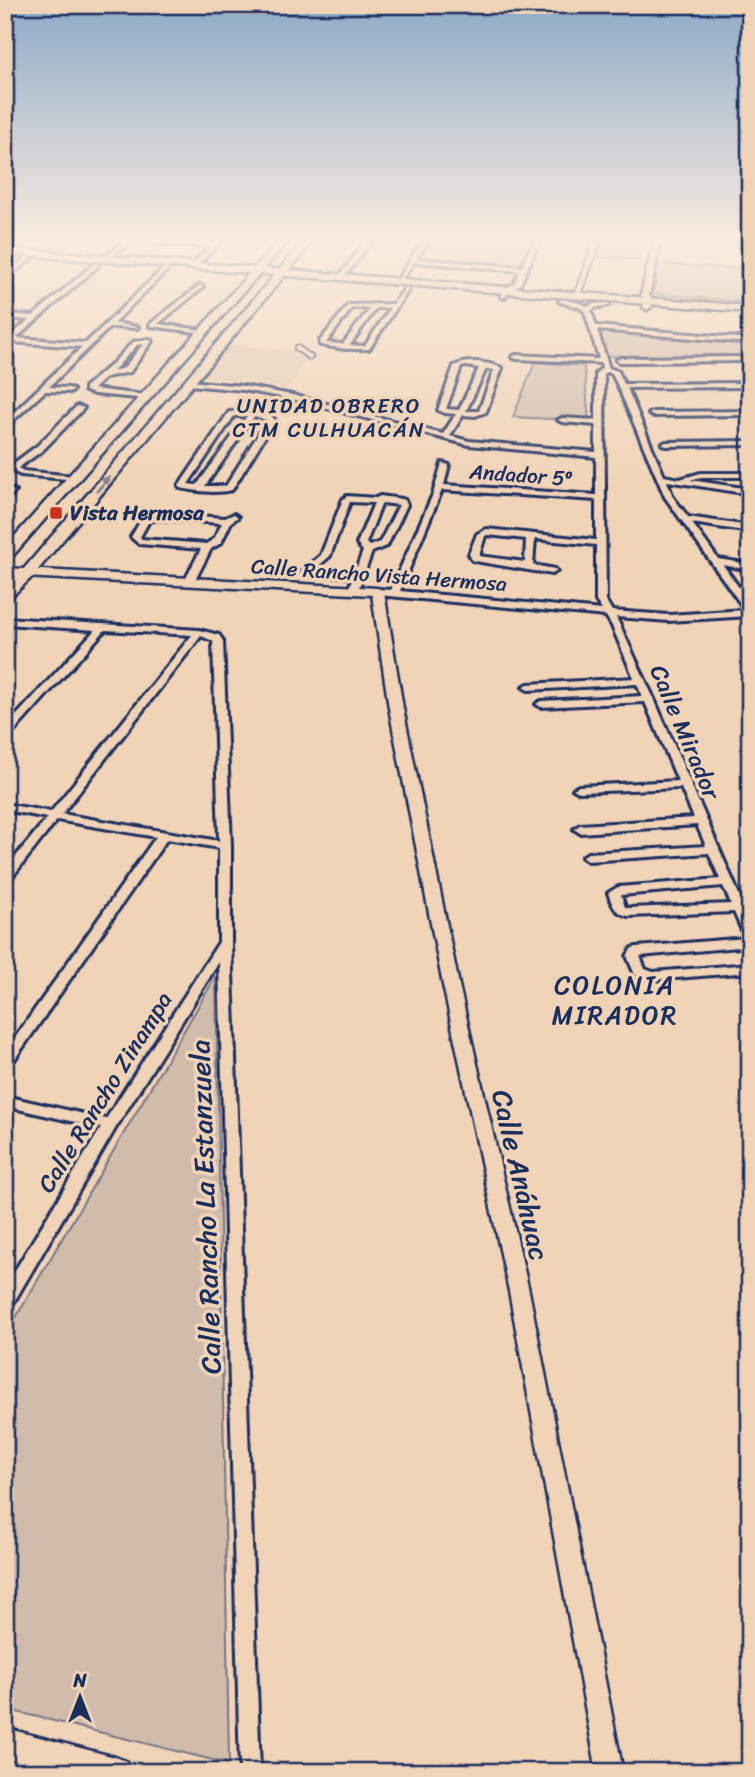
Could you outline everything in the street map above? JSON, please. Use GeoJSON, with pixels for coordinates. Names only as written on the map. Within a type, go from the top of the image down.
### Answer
{"type":"FeatureCollection","features":[{"type":"Feature","properties":{"kind":"main road"},"geometry":{"type":"LineString","coordinates":[[5,556],[212,321]]}},
{"type":"Feature","properties":{"kind":"main road"},"geometry":{"type":"LineString","coordinates":[[5,595],[27,574],[241,321]]}},
{"type":"Feature","properties":{"kind":"main road"},"geometry":{"type":"LineString","coordinates":[[5,1742],[116,1772]]}},
{"type":"Feature","properties":{"kind":"street"},"geometry":{"type":"LineString","coordinates":[[7,342],[32,321]]}},
{"type":"Feature","properties":{"kind":"street"},"geometry":{"type":"LineString","coordinates":[[5,426],[114,321]]}},
{"type":"Feature","properties":{"kind":"street"},"geometry":{"type":"LineString","coordinates":[[155,321],[152,327],[202,332]]}},
{"type":"Feature","properties":{"kind":"street"},"geometry":{"type":"LineString","coordinates":[[338,321],[322,342],[367,348],[385,321]]}},
{"type":"Feature","properties":{"kind":"street"},"geometry":{"type":"LineString","coordinates":[[345,347],[363,321]]}},
{"type":"Feature","properties":{"kind":"street"},"geometry":{"type":"LineString","coordinates":[[592,321],[606,365],[615,373],[622,386],[669,497],[718,562],[750,612]]}},
{"type":"Feature","properties":{"kind":"street"},"geometry":{"type":"LineString","coordinates":[[110,325],[135,327]]}},
{"type":"Feature","properties":{"kind":"street"},"geometry":{"type":"LineString","coordinates":[[595,328],[750,341]]}},
{"type":"Feature","properties":{"kind":"street"},"geometry":{"type":"LineString","coordinates":[[7,342],[88,345]]}},
{"type":"Feature","properties":{"kind":"street"},"geometry":{"type":"LineString","coordinates":[[106,375],[127,370],[150,343],[135,343],[89,391],[145,397]]}},
{"type":"Feature","properties":{"kind":"street"},"geometry":{"type":"LineString","coordinates":[[297,348],[310,357]]}},
{"type":"Feature","properties":{"kind":"street"},"geometry":{"type":"LineString","coordinates":[[516,357],[606,365]]}},
{"type":"Feature","properties":{"kind":"street"},"geometry":{"type":"LineString","coordinates":[[620,360],[750,359]]}},
{"type":"Feature","properties":{"kind":"street"},"geometry":{"type":"LineString","coordinates":[[466,364],[498,368],[482,412],[461,413],[442,410],[458,366],[466,364]]}},
{"type":"Feature","properties":{"kind":"street"},"geometry":{"type":"LineString","coordinates":[[444,438],[461,413],[484,365]]}},
{"type":"Feature","properties":{"kind":"street","name":"Calle Mirador"},"geometry":{"type":"LineString","coordinates":[[606,365],[600,373],[601,601],[617,626],[750,935]]}},
{"type":"Feature","properties":{"kind":"street"},"geometry":{"type":"LineString","coordinates":[[188,383],[257,390],[444,438],[601,455]]}},
{"type":"Feature","properties":{"kind":"street"},"geometry":{"type":"LineString","coordinates":[[622,386],[750,385]]}},
{"type":"Feature","properties":{"kind":"street"},"geometry":{"type":"LineString","coordinates":[[44,389],[69,390]]}},
{"type":"Feature","properties":{"kind":"street"},"geometry":{"type":"LineString","coordinates":[[198,489],[248,413],[257,390]]}},
{"type":"Feature","properties":{"kind":"street"},"geometry":{"type":"LineString","coordinates":[[74,478],[13,470],[40,448],[80,408]]}},
{"type":"Feature","properties":{"kind":"street"},"geometry":{"type":"LineString","coordinates":[[248,413],[269,417],[271,420],[229,488],[198,489],[182,485],[232,414],[248,413]]}},
{"type":"Feature","properties":{"kind":"street"},"geometry":{"type":"LineString","coordinates":[[653,414],[750,413]]}},
{"type":"Feature","properties":{"kind":"street"},"geometry":{"type":"LineString","coordinates":[[562,420],[600,423]]}},
{"type":"Feature","properties":{"kind":"street"},"geometry":{"type":"LineString","coordinates":[[666,444],[750,443]]}},
{"type":"Feature","properties":{"kind":"street"},"geometry":{"type":"LineString","coordinates":[[386,592],[438,491],[445,466]]}},
{"type":"Feature","properties":{"kind":"street"},"geometry":{"type":"LineString","coordinates":[[681,481],[701,475],[750,475]]}},
{"type":"Feature","properties":{"kind":"street"},"geometry":{"type":"LineString","coordinates":[[661,478],[750,492]]}},
{"type":"Feature","properties":{"kind":"street"},"geometry":{"type":"LineString","coordinates":[[5,490],[12,491],[5,499]]}},
{"type":"Feature","properties":{"kind":"street","name":"Andador 5º"},"geometry":{"type":"LineString","coordinates":[[438,491],[600,498]]}},
{"type":"Feature","properties":{"kind":"street"},"geometry":{"type":"LineString","coordinates":[[303,588],[307,571],[325,556],[347,499],[396,500],[403,505],[384,544],[368,550],[353,590]]}},
{"type":"Feature","properties":{"kind":"street"},"geometry":{"type":"LineString","coordinates":[[368,550],[362,542],[380,499]]}},
{"type":"Feature","properties":{"kind":"street"},"geometry":{"type":"LineString","coordinates":[[189,582],[207,547],[218,541],[231,519],[158,516],[146,519],[135,537],[139,541],[207,547]]}},
{"type":"Feature","properties":{"kind":"street"},"geometry":{"type":"LineString","coordinates":[[685,519],[750,529]]}},
{"type":"Feature","properties":{"kind":"street"},"geometry":{"type":"LineString","coordinates":[[552,570],[482,562],[475,558],[474,554],[481,534],[486,532],[599,543]]}},
{"type":"Feature","properties":{"kind":"street"},"geometry":{"type":"LineString","coordinates":[[527,566],[530,563],[531,536]]}},
{"type":"Feature","properties":{"kind":"street"},"geometry":{"type":"LineString","coordinates":[[718,562],[750,567]]}},
{"type":"Feature","properties":{"kind":"street"},"geometry":{"type":"LineString","coordinates":[[307,571],[357,575]]}},
{"type":"Feature","properties":{"kind":"street","name":"Calle Rancho Vista Hermosa"},"geometry":{"type":"LineString","coordinates":[[5,572],[386,592],[669,618],[750,612]]}},
{"type":"Feature","properties":{"kind":"street","name":"Calle Anáhuac"},"geometry":{"type":"LineString","coordinates":[[386,592],[396,708],[467,1061],[519,1291],[610,1772]]}},
{"type":"Feature","properties":{"kind":"street"},"geometry":{"type":"LineString","coordinates":[[5,621],[199,633],[216,637],[218,641]]}},
{"type":"Feature","properties":{"kind":"street"},"geometry":{"type":"LineString","coordinates":[[5,735],[102,628]]}},
{"type":"Feature","properties":{"kind":"street"},"geometry":{"type":"LineString","coordinates":[[5,878],[199,633]]}},
{"type":"Feature","properties":{"kind":"street","name":"Calle Rancho La Estanzuela"},"geometry":{"type":"LineString","coordinates":[[218,641],[250,1772]]}},
{"type":"Feature","properties":{"kind":"street"},"geometry":{"type":"LineString","coordinates":[[528,687],[641,681]]}},
{"type":"Feature","properties":{"kind":"street"},"geometry":{"type":"LineString","coordinates":[[541,704],[649,699]]}},
{"type":"Feature","properties":{"kind":"street"},"geometry":{"type":"LineString","coordinates":[[579,789],[684,784]]}},
{"type":"Feature","properties":{"kind":"street"},"geometry":{"type":"LineString","coordinates":[[5,807],[225,846]]}},
{"type":"Feature","properties":{"kind":"street"},"geometry":{"type":"LineString","coordinates":[[580,829],[700,821]]}},
{"type":"Feature","properties":{"kind":"street"},"geometry":{"type":"LineString","coordinates":[[5,1063],[163,836]]}},
{"type":"Feature","properties":{"kind":"street"},"geometry":{"type":"LineString","coordinates":[[588,857],[713,849]]}},
{"type":"Feature","properties":{"kind":"street"},"geometry":{"type":"LineString","coordinates":[[727,882],[622,890],[614,893],[620,909],[628,912],[738,908]]}},
{"type":"Feature","properties":{"kind":"street"},"geometry":{"type":"LineString","coordinates":[[750,942],[637,951],[633,956],[640,971],[652,976],[750,968]]}},
{"type":"Feature","properties":{"kind":"street","name":"Calle Rancho Zinampa"},"geometry":{"type":"LineString","coordinates":[[5,1302],[110,1125],[225,943]]}},
{"type":"Feature","properties":{"kind":"street"},"geometry":{"type":"LineString","coordinates":[[5,1101],[110,1125]]}},
{"type":"Feature","properties":{"kind":"shaded area"},"geometry":{"type":"Polygon","coordinates":[[[600,330],[684,336],[750,345],[750,355],[607,356],[600,330]]]}},
{"type":"Feature","properties":{"kind":"shaded area"},"geometry":{"type":"Polygon","coordinates":[[[228,345],[296,350],[292,356],[309,357],[287,389],[251,381],[205,377],[228,345]]]}},
{"type":"Feature","properties":{"kind":"shaded area"},"geometry":{"type":"Polygon","coordinates":[[[535,362],[584,366],[589,421],[513,417],[535,362]]]}},
{"type":"Feature","properties":{"kind":"shaded area"},"geometry":{"type":"Polygon","coordinates":[[[216,976],[229,1764],[5,1709],[5,1336],[216,976]]]}},
{"type":"Feature","properties":{"kind":"place","name":"Vista Hermosa"},"geometry":{"type":"Point","coordinates":[56,513]}},
{"type":"Feature","properties":{"kind":"district","name":"UNIDAD OBRERO CTM CULHUACÁN"},"geometry":{"type":"Point","coordinates":[329,418]}},
{"type":"Feature","properties":{"kind":"district","name":"COLONIA MIRADOR"},"geometry":{"type":"Point","coordinates":[615,1000]}}]}
